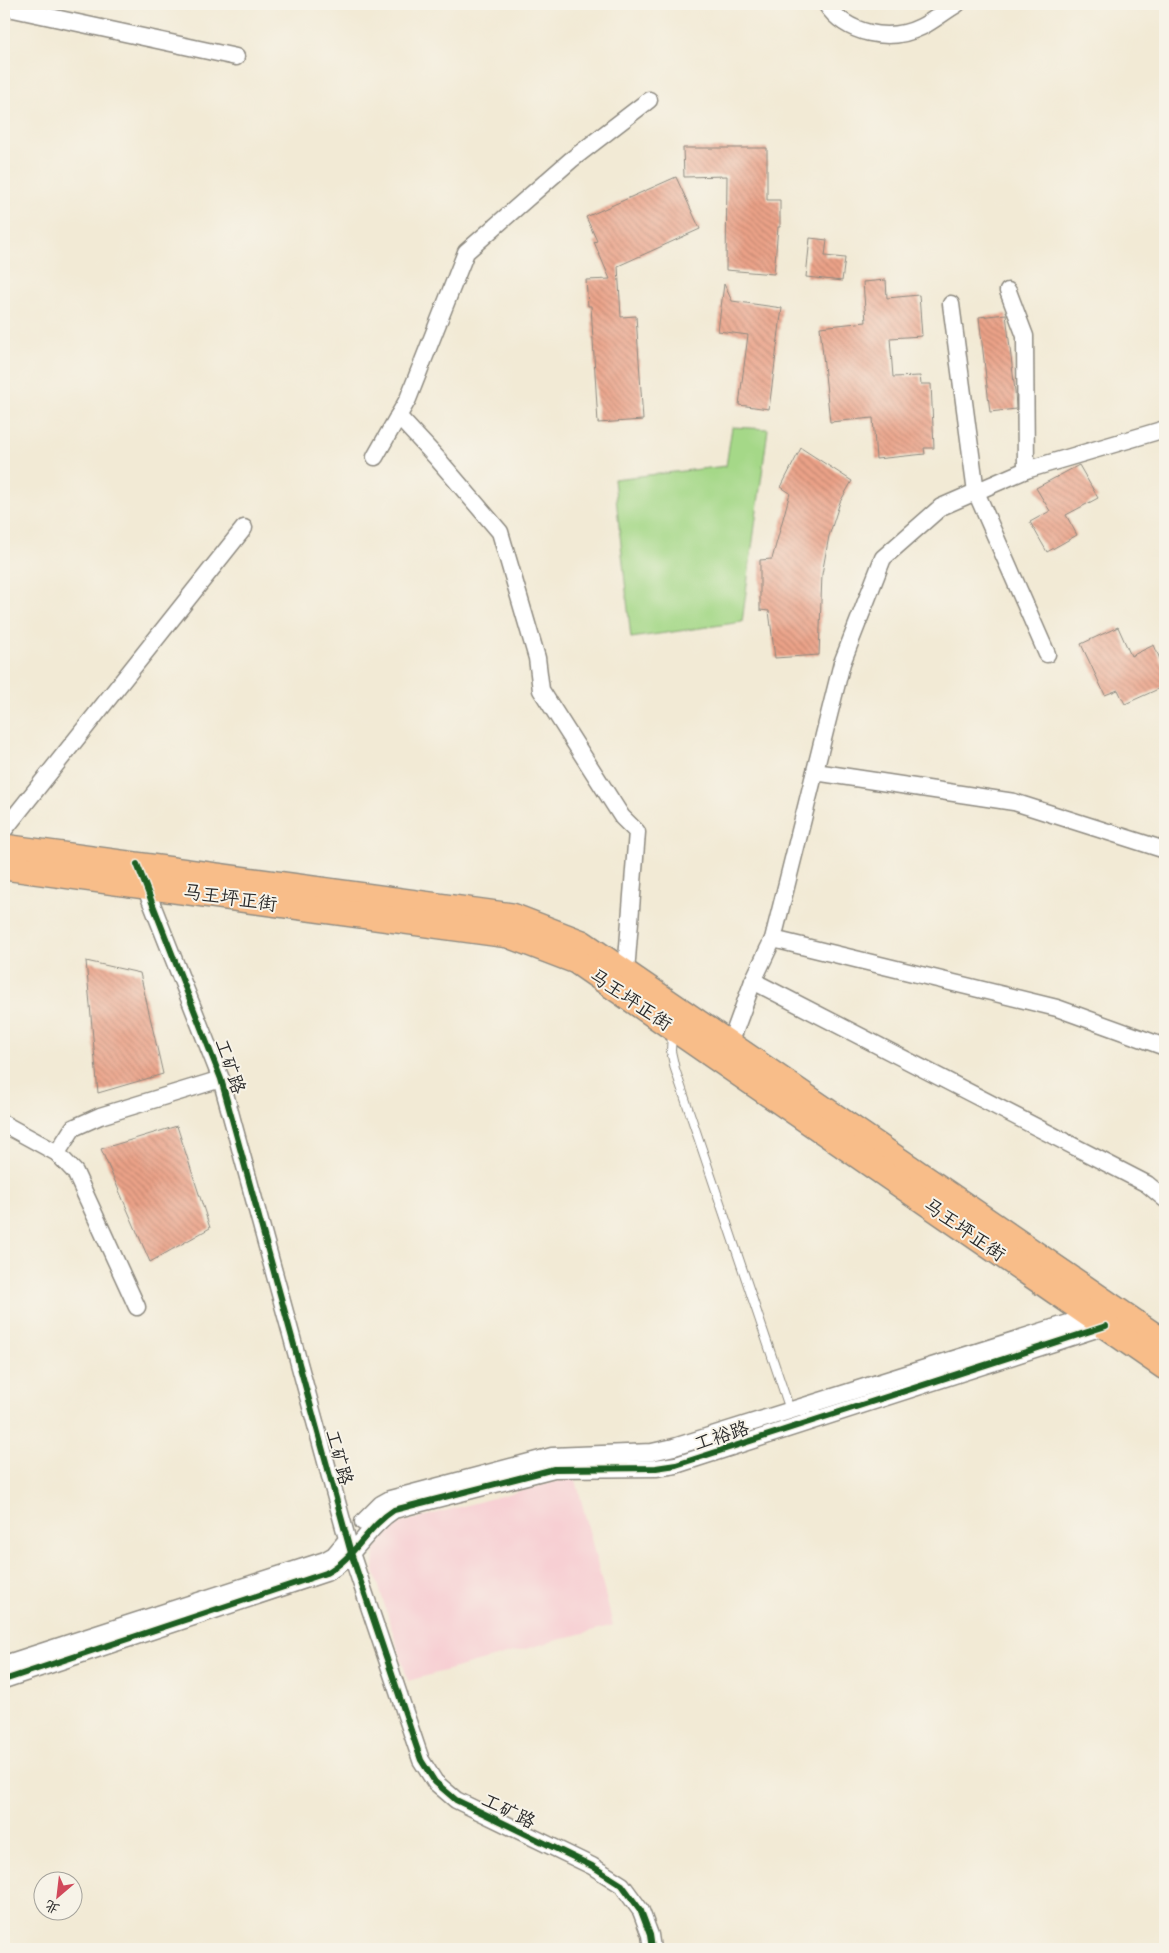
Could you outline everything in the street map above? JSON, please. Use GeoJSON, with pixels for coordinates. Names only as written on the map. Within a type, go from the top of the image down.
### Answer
{"type":"FeatureCollection","features":[{"type":"Feature","properties":{"kind":"main road","name":"马王坪正街"},"geometry":{"type":"LineString","coordinates":[[4,847],[141,875],[508,935],[576,962],[672,1026],[1165,1367]]}},
{"type":"Feature","properties":{"kind":"main road","name":"马王坪正街"},"geometry":{"type":"LineString","coordinates":[[4,867],[141,875],[512,916],[582,943],[1165,1343]]}},
{"type":"Feature","properties":{"kind":"street"},"geometry":{"type":"LineString","coordinates":[[826,4],[841,20],[859,30],[880,35],[902,34],[921,27],[957,4]]}},
{"type":"Feature","properties":{"kind":"street"},"geometry":{"type":"LineString","coordinates":[[4,7],[236,57]]}},
{"type":"Feature","properties":{"kind":"street"},"geometry":{"type":"LineString","coordinates":[[375,457],[408,399],[466,252],[571,160],[649,100]]}},
{"type":"Feature","properties":{"kind":"street"},"geometry":{"type":"LineString","coordinates":[[1008,291],[1025,336],[1026,470]]}},
{"type":"Feature","properties":{"kind":"street"},"geometry":{"type":"LineString","coordinates":[[951,304],[976,492],[1047,654]]}},
{"type":"Feature","properties":{"kind":"street"},"geometry":{"type":"LineString","coordinates":[[398,416],[500,532],[537,658],[541,690],[622,817],[637,832],[626,972]]}},
{"type":"Feature","properties":{"kind":"street"},"geometry":{"type":"LineString","coordinates":[[730,1044],[753,981],[773,939],[842,664],[882,558],[941,507],[1026,470],[1165,429]]}},
{"type":"Feature","properties":{"kind":"street"},"geometry":{"type":"LineString","coordinates":[[4,830],[244,528]]}},
{"type":"Feature","properties":{"kind":"street"},"geometry":{"type":"LineString","coordinates":[[815,772],[1014,802],[1165,850]]}},
{"type":"Feature","properties":{"kind":"street","name":"工矿路"},"geometry":{"type":"LineString","coordinates":[[141,875],[221,1079],[349,1546],[421,1760],[435,1782],[456,1800],[592,1866],[622,1885],[641,1911],[650,1935],[652,1949]]}},
{"type":"Feature","properties":{"kind":"street"},"geometry":{"type":"LineString","coordinates":[[773,939],[1058,1008],[1165,1047]]}},
{"type":"Feature","properties":{"kind":"street"},"geometry":{"type":"LineString","coordinates":[[753,981],[1147,1184],[1165,1199]]}},
{"type":"Feature","properties":{"kind":"street"},"geometry":{"type":"LineString","coordinates":[[57,1153],[73,1128],[100,1116],[221,1079]]}},
{"type":"Feature","properties":{"kind":"street"},"geometry":{"type":"LineString","coordinates":[[4,1124],[57,1153],[75,1172],[137,1307]]}},
{"type":"Feature","properties":{"kind":"street","name":"工裕路"},"geometry":{"type":"LineString","coordinates":[[349,1546],[374,1510],[390,1499],[552,1456],[652,1452],[674,1447],[790,1410],[1099,1321]]}},
{"type":"Feature","properties":{"kind":"street","name":"工裕路"},"geometry":{"type":"LineString","coordinates":[[349,1546],[394,1510],[554,1469],[656,1468],[676,1465],[1099,1321]]}},
{"type":"Feature","properties":{"kind":"street"},"geometry":{"type":"LineString","coordinates":[[4,1664],[325,1560],[349,1546]]}},
{"type":"Feature","properties":{"kind":"street"},"geometry":{"type":"LineString","coordinates":[[4,1680],[326,1573],[342,1562],[349,1546]]}},
{"type":"Feature","properties":{"kind":"lane"},"geometry":{"type":"LineString","coordinates":[[672,1026],[671,1051],[675,1069],[790,1410]]}},
{"type":"Feature","properties":{"kind":"shaded area"},"geometry":{"type":"Polygon","coordinates":[[[575,1476],[613,1625],[408,1681],[374,1571],[375,1549],[383,1536],[400,1523],[575,1476]]]}},
{"type":"Feature","properties":{"kind":"green space"},"geometry":{"type":"Polygon","coordinates":[[[732,427],[768,429],[742,622],[631,638],[614,479],[726,466],[732,427]]]}},
{"type":"Feature","properties":{"kind":"building"},"geometry":{"type":"Polygon","coordinates":[[[683,148],[767,148],[767,200],[780,200],[780,227],[778,227],[774,274],[726,270],[727,176],[684,177],[683,148]]]}},
{"type":"Feature","properties":{"kind":"building"},"geometry":{"type":"Polygon","coordinates":[[[676,177],[700,229],[618,266],[621,317],[636,316],[643,420],[598,423],[591,306],[588,306],[586,280],[610,279],[594,242],[597,241],[586,217],[676,177]]]}},
{"type":"Feature","properties":{"kind":"building"},"geometry":{"type":"Polygon","coordinates":[[[810,238],[827,240],[825,256],[845,258],[842,281],[806,277],[810,238]]]}},
{"type":"Feature","properties":{"kind":"building"},"geometry":{"type":"Polygon","coordinates":[[[886,280],[887,298],[919,295],[922,336],[890,338],[893,377],[920,376],[921,384],[931,384],[934,448],[924,448],[925,454],[876,459],[873,418],[830,422],[820,327],[866,322],[863,282],[886,280]]]}},
{"type":"Feature","properties":{"kind":"building"},"geometry":{"type":"Polygon","coordinates":[[[724,284],[732,301],[782,308],[769,409],[739,405],[748,335],[718,331],[724,284]]]}},
{"type":"Feature","properties":{"kind":"building"},"geometry":{"type":"Polygon","coordinates":[[[1006,314],[1016,409],[990,412],[979,317],[1006,314]]]}},
{"type":"Feature","properties":{"kind":"building"},"geometry":{"type":"Polygon","coordinates":[[[801,448],[852,481],[840,502],[829,536],[822,574],[819,655],[775,658],[769,611],[760,610],[760,560],[772,559],[790,493],[781,487],[801,448]]]}},
{"type":"Feature","properties":{"kind":"building"},"geometry":{"type":"Polygon","coordinates":[[[1079,465],[1098,498],[1066,515],[1077,535],[1047,552],[1030,522],[1050,511],[1036,488],[1079,465]]]}},
{"type":"Feature","properties":{"kind":"building"},"geometry":{"type":"Polygon","coordinates":[[[1118,627],[1131,656],[1154,645],[1165,671],[1165,686],[1125,704],[1118,690],[1105,695],[1081,644],[1118,627]]]}},
{"type":"Feature","properties":{"kind":"building"},"geometry":{"type":"Polygon","coordinates":[[[86,961],[140,973],[163,1074],[98,1093],[86,961]]]}},
{"type":"Feature","properties":{"kind":"building"},"geometry":{"type":"Polygon","coordinates":[[[177,1126],[210,1228],[150,1262],[101,1149],[177,1126]]]}},
{"type":"Feature","properties":{"kind":"cycle path"},"geometry":{"type":"LineString","coordinates":[[137,864],[221,1079],[351,1553],[421,1760],[435,1782],[456,1800],[592,1866],[622,1885],[641,1911],[650,1935],[652,1949]]}},
{"type":"Feature","properties":{"kind":"cycle path"},"geometry":{"type":"LineString","coordinates":[[4,1680],[326,1573],[345,1560],[376,1525],[394,1510],[554,1469],[656,1468],[676,1465],[1106,1326]]}}]}
